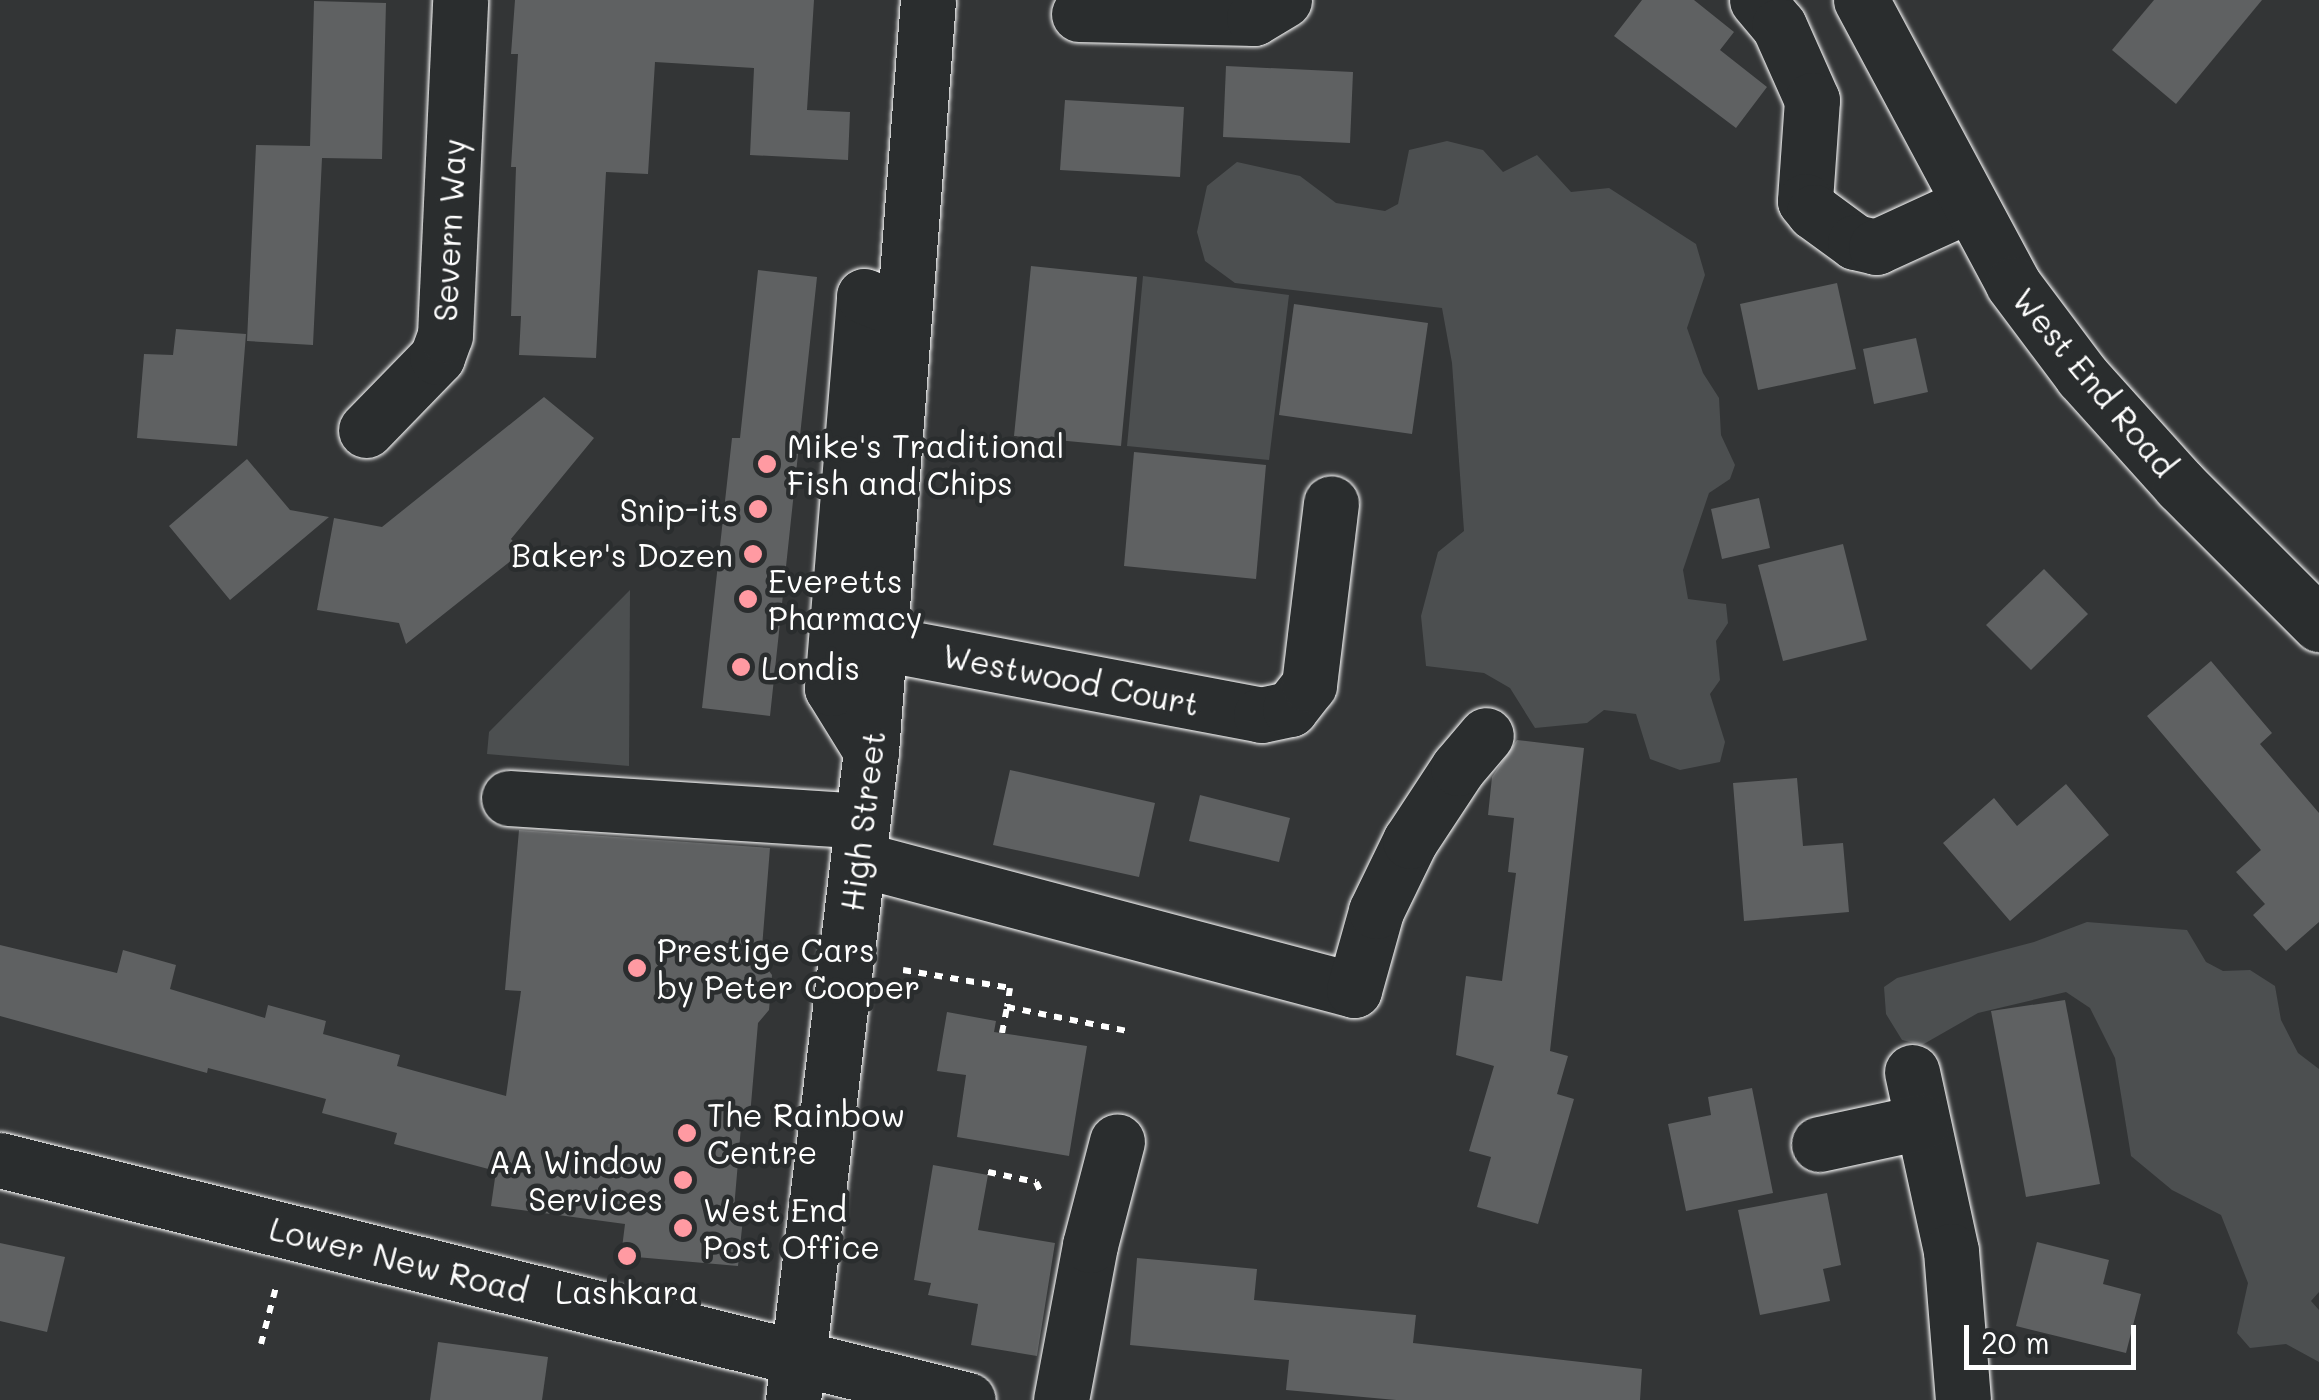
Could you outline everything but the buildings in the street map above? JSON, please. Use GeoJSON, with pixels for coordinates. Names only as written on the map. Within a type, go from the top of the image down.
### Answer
{"type":"FeatureCollection","features":[{"type":"Feature","properties":{"kind":"street","name":"Severn Way"},"geometry":{"type":"LineString","coordinates":[[366,430],[437,358],[445,336],[460,0]]}},
{"type":"Feature","properties":{"kind":"street","name":"High Street"},"geometry":{"type":"LineString","coordinates":[[795,1380],[871,751],[928,0]]}},
{"type":"Feature","properties":{"kind":"street"},"geometry":{"type":"LineString","coordinates":[[1080,14],[1254,18],[1284,0]]}},
{"type":"Feature","properties":{"kind":"street"},"geometry":{"type":"LineString","coordinates":[[1758,0],[1780,26],[1812,100],[1804,201],[1814,212],[1855,242],[1876,247],[1970,204]]}},
{"type":"Feature","properties":{"kind":"street","name":"West End Road"},"geometry":{"type":"LineString","coordinates":[[1861,0],[2013,284],[2082,376],[2180,485],[2319,624]]}},
{"type":"Feature","properties":{"kind":"street"},"geometry":{"type":"LineString","coordinates":[[871,751],[832,688],[864,296],[904,312]]}},
{"type":"Feature","properties":{"kind":"street","name":"Westwood Court"},"geometry":{"type":"LineString","coordinates":[[881,643],[1261,716],[1290,710],[1309,685],[1331,503]]}},
{"type":"Feature","properties":{"kind":"street"},"geometry":{"type":"LineString","coordinates":[[509,798],[860,840],[1354,990],[1376,912],[1410,841],[1458,768],[1486,734]]}},
{"type":"Feature","properties":{"kind":"street"},"geometry":{"type":"LineString","coordinates":[[1819,1144],[1917,1097],[1951,1251],[1963,1400]]}},
{"type":"Feature","properties":{"kind":"street"},"geometry":{"type":"LineString","coordinates":[[1061,1400],[1090,1245],[1118,1141]]}},
{"type":"Feature","properties":{"kind":"street","name":"Lower New Road"},"geometry":{"type":"LineString","coordinates":[[0,1160],[633,1340],[795,1380],[968,1400]]}},
{"type":"Feature","properties":{"kind":"path"},"geometry":{"type":"LineString","coordinates":[[845,960],[1010,988],[1002,1033]]}},
{"type":"Feature","properties":{"kind":"path"},"geometry":{"type":"LineString","coordinates":[[1008,1006],[1127,1031]]}},
{"type":"Feature","properties":{"kind":"shaded area"},"geometry":{"type":"Polygon","coordinates":[[[1447,141],[1483,150],[1503,172],[1537,155],[1571,192],[1609,188],[1696,244],[1705,275],[1687,328],[1703,373],[1719,398],[1721,435],[1735,465],[1730,479],[1709,493],[1683,570],[1688,599],[1726,604],[1728,623],[1716,641],[1720,680],[1710,694],[1725,742],[1720,762],[1680,770],[1650,759],[1636,714],[1604,710],[1587,723],[1535,728],[1510,688],[1484,673],[1426,666],[1421,616],[1438,552],[1464,531],[1452,363],[1442,308],[1235,283],[1205,261],[1197,232],[1207,186],[1237,162],[1300,176],[1336,203],[1385,211],[1398,204],[1409,150],[1447,141]]]}},
{"type":"Feature","properties":{"kind":"shaded area"},"geometry":{"type":"Polygon","coordinates":[[[1143,276],[1289,295],[1269,460],[1127,446],[1143,276]]]}},
{"type":"Feature","properties":{"kind":"shaded area"},"geometry":{"type":"Polygon","coordinates":[[[630,590],[629,766],[487,754],[489,732],[630,590]]]}},
{"type":"Feature","properties":{"kind":"shaded area"},"geometry":{"type":"Polygon","coordinates":[[[2087,922],[2187,930],[2206,962],[2223,971],[2250,970],[2275,986],[2281,1020],[2298,1053],[2319,1069],[2319,1292],[2311,1301],[2319,1310],[2319,1362],[2286,1344],[2250,1348],[2237,1333],[2248,1283],[2221,1215],[2172,1190],[2131,1156],[2115,1058],[2090,1008],[2066,992],[1978,1013],[1922,1045],[1902,1040],[1886,1014],[1884,987],[1897,978],[2034,942],[2087,922]]]}},
{"type":"Feature","properties":{"kind":"place","name":"Mike's Traditional Fish and Chips"},"geometry":{"type":"Point","coordinates":[767,464]}},
{"type":"Feature","properties":{"kind":"place","name":"Snip-its"},"geometry":{"type":"Point","coordinates":[758,509]}},
{"type":"Feature","properties":{"kind":"place","name":"Baker's Dozen"},"geometry":{"type":"Point","coordinates":[753,554]}},
{"type":"Feature","properties":{"kind":"place","name":"Everetts Pharmacy"},"geometry":{"type":"Point","coordinates":[748,599]}},
{"type":"Feature","properties":{"kind":"place","name":"Londis"},"geometry":{"type":"Point","coordinates":[741,667]}},
{"type":"Feature","properties":{"kind":"place","name":"Prestige Cars by Peter Cooper"},"geometry":{"type":"Point","coordinates":[637,968]}},
{"type":"Feature","properties":{"kind":"place","name":"The Rainbow Centre"},"geometry":{"type":"Point","coordinates":[687,1133]}},
{"type":"Feature","properties":{"kind":"place","name":"AA Window Services"},"geometry":{"type":"Point","coordinates":[683,1180]}},
{"type":"Feature","properties":{"kind":"place","name":"West End Post Office"},"geometry":{"type":"Point","coordinates":[683,1228]}},
{"type":"Feature","properties":{"kind":"place","name":"Lashkara"},"geometry":{"type":"Point","coordinates":[627,1256]}}]}
